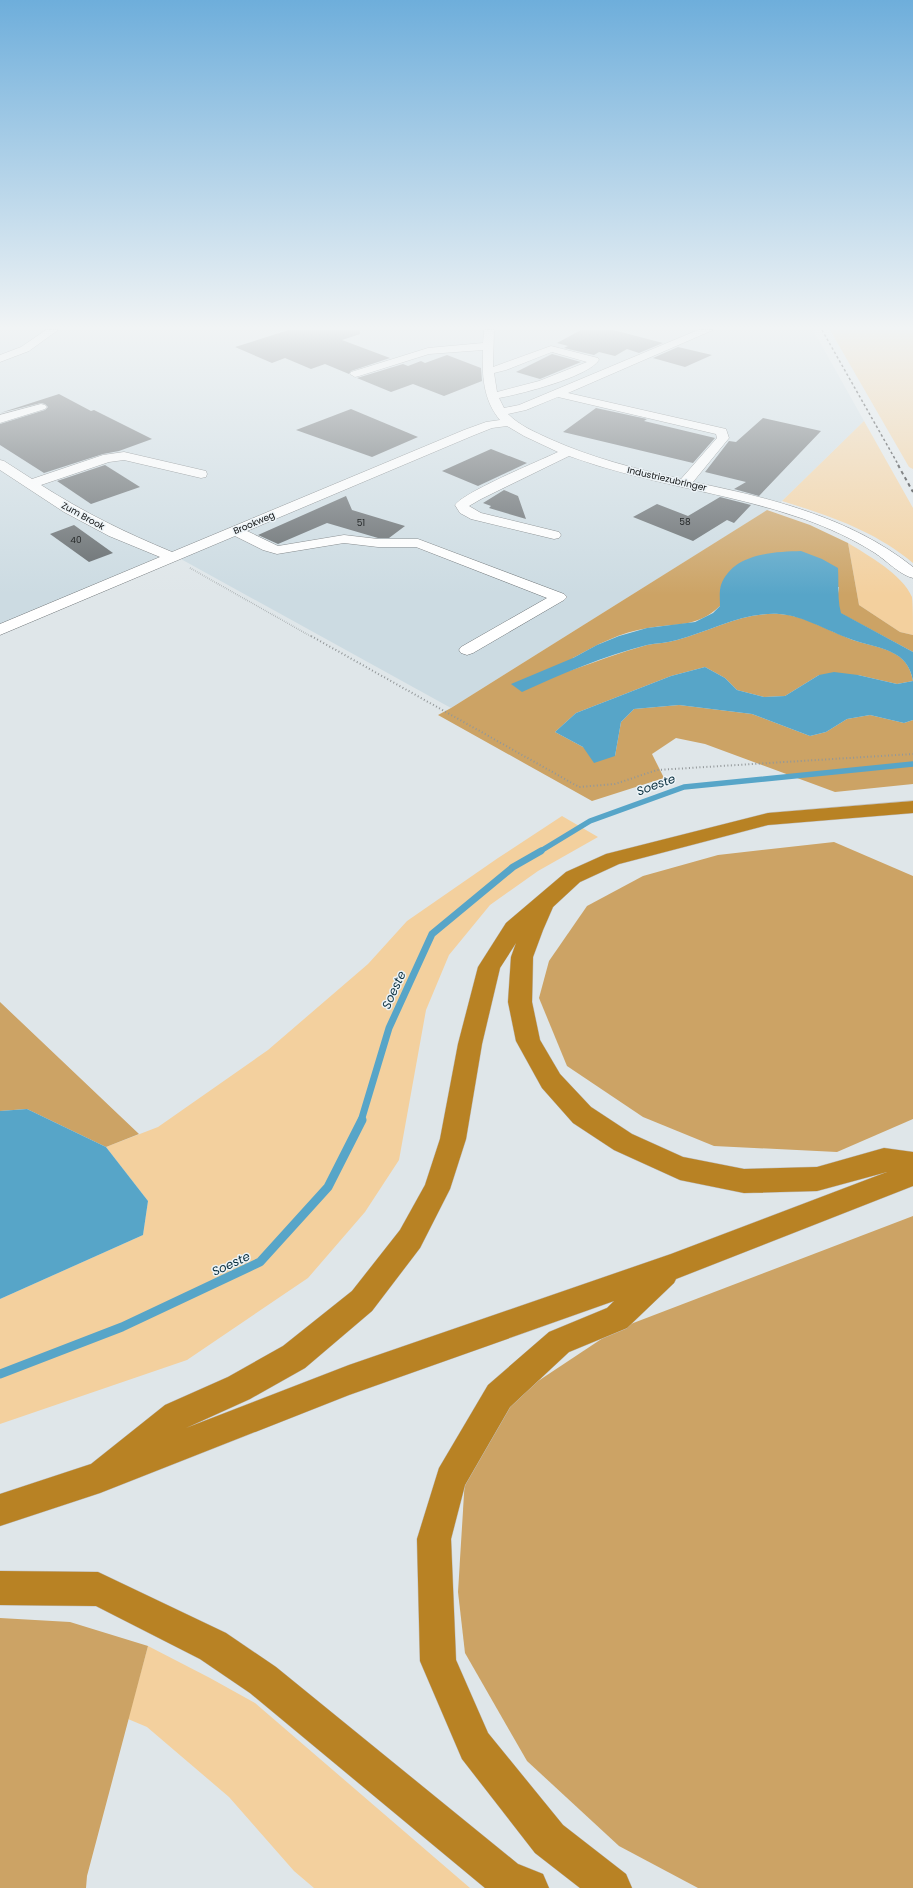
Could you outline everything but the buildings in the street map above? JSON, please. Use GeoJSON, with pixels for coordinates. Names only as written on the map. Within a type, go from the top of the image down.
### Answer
{"type":"FeatureCollection","features":[{"type":"Feature","properties":{"kind":"highway"},"geometry":{"type":"LineString","coordinates":[[100,1476],[176,1416],[239,1388],[294,1357],[362,1301],[410,1239],[437,1189],[452,1138],[470,1044],[489,967],[514,929],[573,878],[613,859],[768,820],[913,807]]}},
{"type":"Feature","properties":{"kind":"highway"},"geometry":{"type":"LineString","coordinates":[[546,902],[532,930],[522,957],[520,1002],[528,1041],[551,1081],[582,1116],[623,1142],[680,1168],[744,1181],[817,1179],[884,1160],[913,1164]]}},
{"type":"Feature","properties":{"kind":"highway"},"geometry":{"type":"LineString","coordinates":[[0,1510],[100,1476],[348,1380],[671,1267],[913,1174]]}},
{"type":"Feature","properties":{"kind":"highway"},"geometry":{"type":"LineString","coordinates":[[612,1888],[549,1839],[475,1746],[438,1660],[434,1539],[450,1479],[499,1396],[559,1342],[617,1318],[671,1267]]}},
{"type":"Feature","properties":{"kind":"highway"},"geometry":{"type":"LineString","coordinates":[[0,1588],[98,1589],[213,1646],[263,1680],[505,1879],[529,1888]]}},
{"type":"Feature","properties":{"kind":"street","name":"Brookweg"},"geometry":{"type":"LineString","coordinates":[[0,630],[490,425],[503,418]]}},
{"type":"Feature","properties":{"kind":"street","name":"Industriezubringer"},"geometry":{"type":"LineString","coordinates":[[507,418],[532,436],[567,452],[611,467],[765,502],[819,520],[869,544],[913,574]]}},
{"type":"Feature","properties":{"kind":"street"},"geometry":{"type":"LineString","coordinates":[[662,418],[722,432],[723,438],[685,483]]}},
{"type":"Feature","properties":{"kind":"street"},"geometry":{"type":"LineString","coordinates":[[445,443],[457,448],[459,451]]}},
{"type":"Feature","properties":{"kind":"street"},"geometry":{"type":"LineString","coordinates":[[554,535],[476,516],[462,506],[476,496],[567,452]]}},
{"type":"Feature","properties":{"kind":"street"},"geometry":{"type":"LineString","coordinates":[[30,484],[107,458],[124,456],[201,474]]}},
{"type":"Feature","properties":{"kind":"street","name":"Zum Brook"},"geometry":{"type":"LineString","coordinates":[[0,464],[69,509],[114,532],[171,558]]}},
{"type":"Feature","properties":{"kind":"street"},"geometry":{"type":"LineString","coordinates":[[236,530],[268,548],[277,550],[344,539],[378,543],[418,543],[559,597],[467,650]]}},
{"type":"Feature","properties":{"kind":"path"},"geometry":{"type":"LineString","coordinates":[[171,558],[579,787],[615,784],[657,770],[913,754]]}},
{"type":"Feature","properties":{"kind":"shaded area"},"geometry":{"type":"Polygon","coordinates":[[[0,418],[862,418],[864,421],[782,501],[451,708],[170,553],[0,624],[0,418]]]}},
{"type":"Feature","properties":{"kind":"shaded area"},"geometry":{"type":"Polygon","coordinates":[[[881,418],[913,418],[913,469],[909,467],[881,418]]]}},
{"type":"Feature","properties":{"kind":"shaded area"},"geometry":{"type":"Polygon","coordinates":[[[864,421],[913,508],[913,563],[883,542],[867,533],[834,518],[782,501],[864,421]]]}},
{"type":"Feature","properties":{"kind":"shaded area"},"geometry":{"type":"Polygon","coordinates":[[[767,510],[810,525],[848,543],[859,605],[900,632],[913,635],[913,652],[840,613],[837,600],[839,587],[721,586],[720,606],[703,618],[686,623],[638,630],[618,636],[573,658],[569,671],[637,648],[670,642],[740,619],[766,614],[779,614],[789,615],[808,621],[847,638],[892,652],[906,663],[913,681],[897,684],[858,675],[819,675],[785,696],[764,697],[737,690],[725,678],[705,667],[671,676],[576,713],[555,732],[583,747],[615,756],[621,722],[634,709],[679,705],[752,714],[810,736],[826,732],[847,719],[870,715],[904,723],[913,720],[913,784],[835,792],[705,744],[676,738],[652,754],[664,778],[592,801],[438,715],[451,708],[767,510]]]}},
{"type":"Feature","properties":{"kind":"shaded area"},"geometry":{"type":"Polygon","coordinates":[[[848,543],[893,573],[907,589],[912,597],[913,635],[900,632],[859,605],[848,543]]]}},
{"type":"Feature","properties":{"kind":"shaded area"},"geometry":{"type":"Polygon","coordinates":[[[562,816],[598,837],[538,871],[490,905],[449,955],[426,1010],[399,1160],[365,1212],[308,1278],[187,1360],[0,1424],[0,1299],[143,1235],[148,1201],[106,1147],[158,1127],[268,1050],[368,964],[407,921],[562,816]]]}},
{"type":"Feature","properties":{"kind":"shaded area"},"geometry":{"type":"Polygon","coordinates":[[[834,842],[913,876],[913,1119],[837,1152],[714,1146],[643,1117],[567,1066],[539,998],[549,961],[587,906],[643,876],[718,855],[834,842]]]}},
{"type":"Feature","properties":{"kind":"shaded area"},"geometry":{"type":"Polygon","coordinates":[[[0,1002],[139,1134],[106,1147],[27,1109],[0,1111],[0,1002]]]}},
{"type":"Feature","properties":{"kind":"shaded area"},"geometry":{"type":"Polygon","coordinates":[[[913,1216],[913,1888],[698,1888],[619,1846],[527,1761],[465,1653],[458,1592],[465,1478],[517,1395],[615,1330],[913,1216]]]}},
{"type":"Feature","properties":{"kind":"shaded area"},"geometry":{"type":"Polygon","coordinates":[[[0,1618],[70,1622],[148,1646],[87,1876],[86,1888],[0,1888],[0,1618]]]}},
{"type":"Feature","properties":{"kind":"shaded area"},"geometry":{"type":"Polygon","coordinates":[[[148,1646],[255,1703],[470,1888],[314,1888],[294,1871],[229,1797],[147,1727],[128,1719],[148,1646]]]}},
{"type":"Feature","properties":{"kind":"water"},"geometry":{"type":"Polygon","coordinates":[[[801,551],[822,559],[838,568],[841,613],[913,652],[913,681],[906,663],[892,652],[847,638],[798,618],[788,615],[766,614],[740,619],[670,642],[647,645],[615,654],[522,692],[511,684],[573,658],[597,645],[619,636],[647,628],[695,622],[713,613],[720,606],[721,585],[727,574],[735,566],[744,560],[755,556],[778,552],[801,551]]]}},
{"type":"Feature","properties":{"kind":"water"},"geometry":{"type":"Polygon","coordinates":[[[705,667],[725,678],[737,690],[764,697],[785,696],[819,675],[834,672],[858,675],[897,684],[913,681],[913,720],[904,723],[870,715],[847,719],[826,732],[810,736],[752,714],[679,705],[634,709],[621,722],[615,756],[594,763],[583,747],[555,732],[576,713],[671,676],[705,667]]]}},
{"type":"Feature","properties":{"kind":"water"},"geometry":{"type":"Polygon","coordinates":[[[27,1109],[106,1147],[148,1201],[143,1235],[0,1299],[0,1111],[27,1109]]]}},
{"type":"Feature","properties":{"kind":"waterway","name":"Soeste"},"geometry":{"type":"LineString","coordinates":[[539,852],[590,821],[684,787],[913,764]]}},
{"type":"Feature","properties":{"kind":"waterway","name":"Soeste"},"geometry":{"type":"LineString","coordinates":[[361,1121],[389,1028],[432,934],[513,867],[541,851]]}},
{"type":"Feature","properties":{"kind":"waterway","name":"Soeste"},"geometry":{"type":"LineString","coordinates":[[0,1374],[122,1327],[260,1262],[328,1187],[362,1120]]}},
{"type":"Feature","properties":{"kind":"railway"},"geometry":{"type":"LineString","coordinates":[[872,418],[899,466]]}},
{"type":"Feature","properties":{"kind":"railway"},"geometry":{"type":"LineString","coordinates":[[898,465],[913,492]]}}]}
